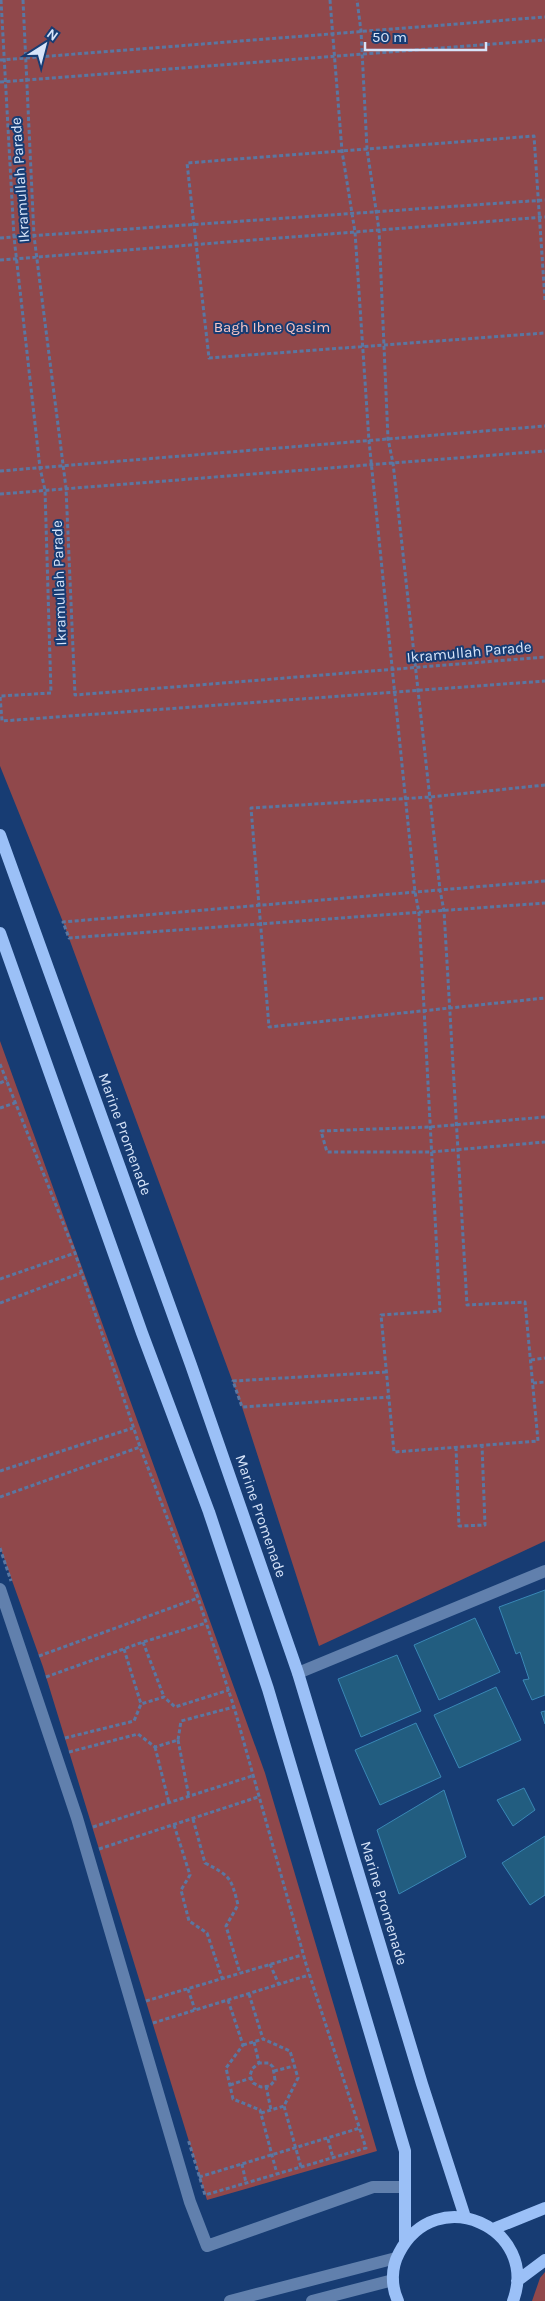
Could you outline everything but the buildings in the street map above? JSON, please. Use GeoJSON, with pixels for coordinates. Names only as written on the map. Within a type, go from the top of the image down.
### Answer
{"type":"FeatureCollection","features":[{"type":"Feature","properties":{"kind":"main road","name":"Marine Promenade"},"geometry":{"type":"LineString","coordinates":[[0,835],[191,1365],[298,1673],[422,2084],[465,2217]]}},
{"type":"Feature","properties":{"kind":"main road"},"geometry":{"type":"LineString","coordinates":[[0,933],[139,1324],[209,1512],[268,1689],[405,2151],[405,2242]]}},
{"type":"Feature","properties":{"kind":"main road"},"geometry":{"type":"LineString","coordinates":[[493,2229],[545,2208]]}},
{"type":"Feature","properties":{"kind":"main road"},"geometry":{"type":"LineString","coordinates":[[398,2301],[393,2280],[396,2258],[405,2242],[416,2229],[431,2221],[448,2216],[465,2217],[493,2229],[506,2244],[515,2262],[517,2281],[512,2301]]}},
{"type":"Feature","properties":{"kind":"main road"},"geometry":{"type":"LineString","coordinates":[[517,2281],[545,2260]]}},
{"type":"Feature","properties":{"kind":"street"},"geometry":{"type":"LineString","coordinates":[[298,1673],[545,1571]]}},
{"type":"Feature","properties":{"kind":"street"},"geometry":{"type":"LineString","coordinates":[[0,1590],[77,1818],[190,2202],[206,2246],[373,2186],[405,2187]]}},
{"type":"Feature","properties":{"kind":"street"},"geometry":{"type":"LineString","coordinates":[[230,2301],[396,2258]]}},
{"type":"Feature","properties":{"kind":"street"},"geometry":{"type":"LineString","coordinates":[[312,2301],[393,2280]]}},
{"type":"Feature","properties":{"kind":"path"},"geometry":{"type":"LineString","coordinates":[[1,0],[2,60],[6,82],[14,237],[40,468],[45,490],[51,693],[0,696],[2,721],[395,692],[418,692],[545,681]]}},
{"type":"Feature","properties":{"kind":"path","name":"Ikramullah Parade"},"geometry":{"type":"LineString","coordinates":[[22,0],[34,236],[66,488],[75,696],[545,656]]}},
{"type":"Feature","properties":{"kind":"path"},"geometry":{"type":"LineString","coordinates":[[330,0],[342,151],[355,232],[369,441],[373,464],[415,892],[419,913],[440,1311],[381,1315],[394,1452],[538,1441],[525,1302],[467,1306],[444,911],[440,890],[393,463],[388,439],[379,230],[367,149],[361,31],[357,0]]}},
{"type":"Feature","properties":{"kind":"path"},"geometry":{"type":"LineString","coordinates":[[2,60],[545,16]]}},
{"type":"Feature","properties":{"kind":"path"},"geometry":{"type":"LineString","coordinates":[[0,82],[545,40]]}},
{"type":"Feature","properties":{"kind":"path"},"geometry":{"type":"LineString","coordinates":[[545,300],[534,136],[187,163],[209,358],[545,333]]}},
{"type":"Feature","properties":{"kind":"path"},"geometry":{"type":"LineString","coordinates":[[0,238],[545,200]]}},
{"type":"Feature","properties":{"kind":"path"},"geometry":{"type":"LineString","coordinates":[[0,260],[545,218]]}},
{"type":"Feature","properties":{"kind":"path"},"geometry":{"type":"LineString","coordinates":[[0,471],[545,426]]}},
{"type":"Feature","properties":{"kind":"path"},"geometry":{"type":"LineString","coordinates":[[0,494],[545,451]]}},
{"type":"Feature","properties":{"kind":"path"},"geometry":{"type":"LineString","coordinates":[[545,785],[430,797],[251,808],[268,1027],[545,998]]}},
{"type":"Feature","properties":{"kind":"path"},"geometry":{"type":"LineString","coordinates":[[545,881],[63,922],[69,938],[545,904]]}},
{"type":"Feature","properties":{"kind":"path"},"geometry":{"type":"LineString","coordinates":[[0,1064],[75,1253],[140,1447],[198,1598],[229,1690],[309,1975],[366,2148],[205,2195]]}},
{"type":"Feature","properties":{"kind":"path"},"geometry":{"type":"LineString","coordinates":[[0,1083],[7,1080]]}},
{"type":"Feature","properties":{"kind":"path"},"geometry":{"type":"LineString","coordinates":[[0,1108],[15,1102]]}},
{"type":"Feature","properties":{"kind":"path"},"geometry":{"type":"LineString","coordinates":[[545,1117],[457,1123],[430,1127],[322,1131],[327,1152],[431,1152],[458,1148],[545,1142]]}},
{"type":"Feature","properties":{"kind":"path"},"geometry":{"type":"LineString","coordinates":[[0,1279],[75,1253]]}},
{"type":"Feature","properties":{"kind":"path"},"geometry":{"type":"LineString","coordinates":[[0,1303],[82,1273]]}},
{"type":"Feature","properties":{"kind":"path"},"geometry":{"type":"LineString","coordinates":[[531,1360],[545,1358]]}},
{"type":"Feature","properties":{"kind":"path"},"geometry":{"type":"LineString","coordinates":[[386,1372],[233,1381],[242,1406],[389,1397]]}},
{"type":"Feature","properties":{"kind":"path"},"geometry":{"type":"LineString","coordinates":[[533,1383],[545,1382]]}},
{"type":"Feature","properties":{"kind":"path"},"geometry":{"type":"LineString","coordinates":[[0,1472],[132,1428]]}},
{"type":"Feature","properties":{"kind":"path"},"geometry":{"type":"LineString","coordinates":[[456,1447],[459,1526],[485,1525],[482,1445]]}},
{"type":"Feature","properties":{"kind":"path"},"geometry":{"type":"LineString","coordinates":[[0,1497],[140,1447]]}},
{"type":"Feature","properties":{"kind":"path"},"geometry":{"type":"LineString","coordinates":[[39,1656],[198,1598]]}},
{"type":"Feature","properties":{"kind":"path"},"geometry":{"type":"LineString","coordinates":[[46,1677],[143,1642],[206,1623]]}},
{"type":"Feature","properties":{"kind":"path"},"geometry":{"type":"LineString","coordinates":[[143,1642],[164,1697],[175,1707],[229,1690]]}},
{"type":"Feature","properties":{"kind":"path"},"geometry":{"type":"LineString","coordinates":[[65,1738],[134,1720],[141,1704],[124,1649]]}},
{"type":"Feature","properties":{"kind":"path"},"geometry":{"type":"LineString","coordinates":[[141,1704],[164,1697]]}},
{"type":"Feature","properties":{"kind":"path"},"geometry":{"type":"LineString","coordinates":[[189,1797],[178,1740],[181,1721],[234,1707]]}},
{"type":"Feature","properties":{"kind":"path"},"geometry":{"type":"LineString","coordinates":[[69,1752],[138,1734],[155,1747],[169,1803]]}},
{"type":"Feature","properties":{"kind":"path"},"geometry":{"type":"LineString","coordinates":[[155,1747],[178,1740]]}},
{"type":"Feature","properties":{"kind":"path"},"geometry":{"type":"LineString","coordinates":[[93,1827],[252,1776]]}},
{"type":"Feature","properties":{"kind":"path"},"geometry":{"type":"LineString","coordinates":[[99,1849],[258,1797]]}},
{"type":"Feature","properties":{"kind":"path"},"geometry":{"type":"LineString","coordinates":[[194,1819],[205,1863],[228,1875],[234,1890],[238,1905],[226,1926],[240,1973]]}},
{"type":"Feature","properties":{"kind":"path"},"geometry":{"type":"LineString","coordinates":[[174,1825],[190,1876],[181,1890],[189,1921],[207,1934],[222,1978]]}},
{"type":"Feature","properties":{"kind":"path"},"geometry":{"type":"LineString","coordinates":[[146,2001],[302,1954]]}},
{"type":"Feature","properties":{"kind":"path"},"geometry":{"type":"LineString","coordinates":[[270,1964],[278,1986]]}},
{"type":"Feature","properties":{"kind":"path"},"geometry":{"type":"LineString","coordinates":[[153,2023],[309,1975]]}},
{"type":"Feature","properties":{"kind":"path"},"geometry":{"type":"LineString","coordinates":[[188,1989],[195,2010]]}},
{"type":"Feature","properties":{"kind":"path"},"geometry":{"type":"LineString","coordinates":[[249,1994],[263,2039]]}},
{"type":"Feature","properties":{"kind":"path"},"geometry":{"type":"LineString","coordinates":[[228,2000],[243,2045]]}},
{"type":"Feature","properties":{"kind":"path"},"geometry":{"type":"LineString","coordinates":[[277,2174],[260,2110],[233,2099],[226,2068],[243,2045],[263,2039],[290,2051],[298,2078],[284,2106],[301,2167]]}},
{"type":"Feature","properties":{"kind":"path"},"geometry":{"type":"LineString","coordinates":[[254,2042],[259,2063]]}},
{"type":"Feature","properties":{"kind":"path"},"geometry":{"type":"LineString","coordinates":[[259,2063],[268,2063],[274,2071],[275,2080],[270,2086],[261,2087],[253,2083],[251,2078],[252,2069],[259,2063]]}},
{"type":"Feature","properties":{"kind":"path"},"geometry":{"type":"LineString","coordinates":[[274,2071],[294,2066]]}},
{"type":"Feature","properties":{"kind":"path"},"geometry":{"type":"LineString","coordinates":[[230,2085],[251,2078]]}},
{"type":"Feature","properties":{"kind":"path"},"geometry":{"type":"LineString","coordinates":[[266,2086],[271,2110]]}},
{"type":"Feature","properties":{"kind":"path"},"geometry":{"type":"LineString","coordinates":[[261,2113],[284,2106]]}},
{"type":"Feature","properties":{"kind":"path"},"geometry":{"type":"LineString","coordinates":[[200,2177],[360,2128]]}},
{"type":"Feature","properties":{"kind":"path"},"geometry":{"type":"LineString","coordinates":[[328,2139],[333,2158]]}},
{"type":"Feature","properties":{"kind":"path"},"geometry":{"type":"LineString","coordinates":[[242,2164],[246,2183]]}},
{"type":"Feature","properties":{"kind":"green space","name":"Bagh Ibne Qasim"},"geometry":{"type":"Polygon","coordinates":[[[0,0],[545,0],[545,1541],[319,1646],[242,1407],[63,922],[0,766],[0,0]]]}},
{"type":"Feature","properties":{"kind":"green space"},"geometry":{"type":"Polygon","coordinates":[[[0,1041],[265,1773],[377,2151],[207,2200],[43,1667],[0,1547],[0,1041]]]}},
{"type":"Feature","properties":{"kind":"green space"},"geometry":{"type":"Polygon","coordinates":[[[545,2272],[545,2301],[532,2301],[540,2278],[545,2272]]]}}]}
